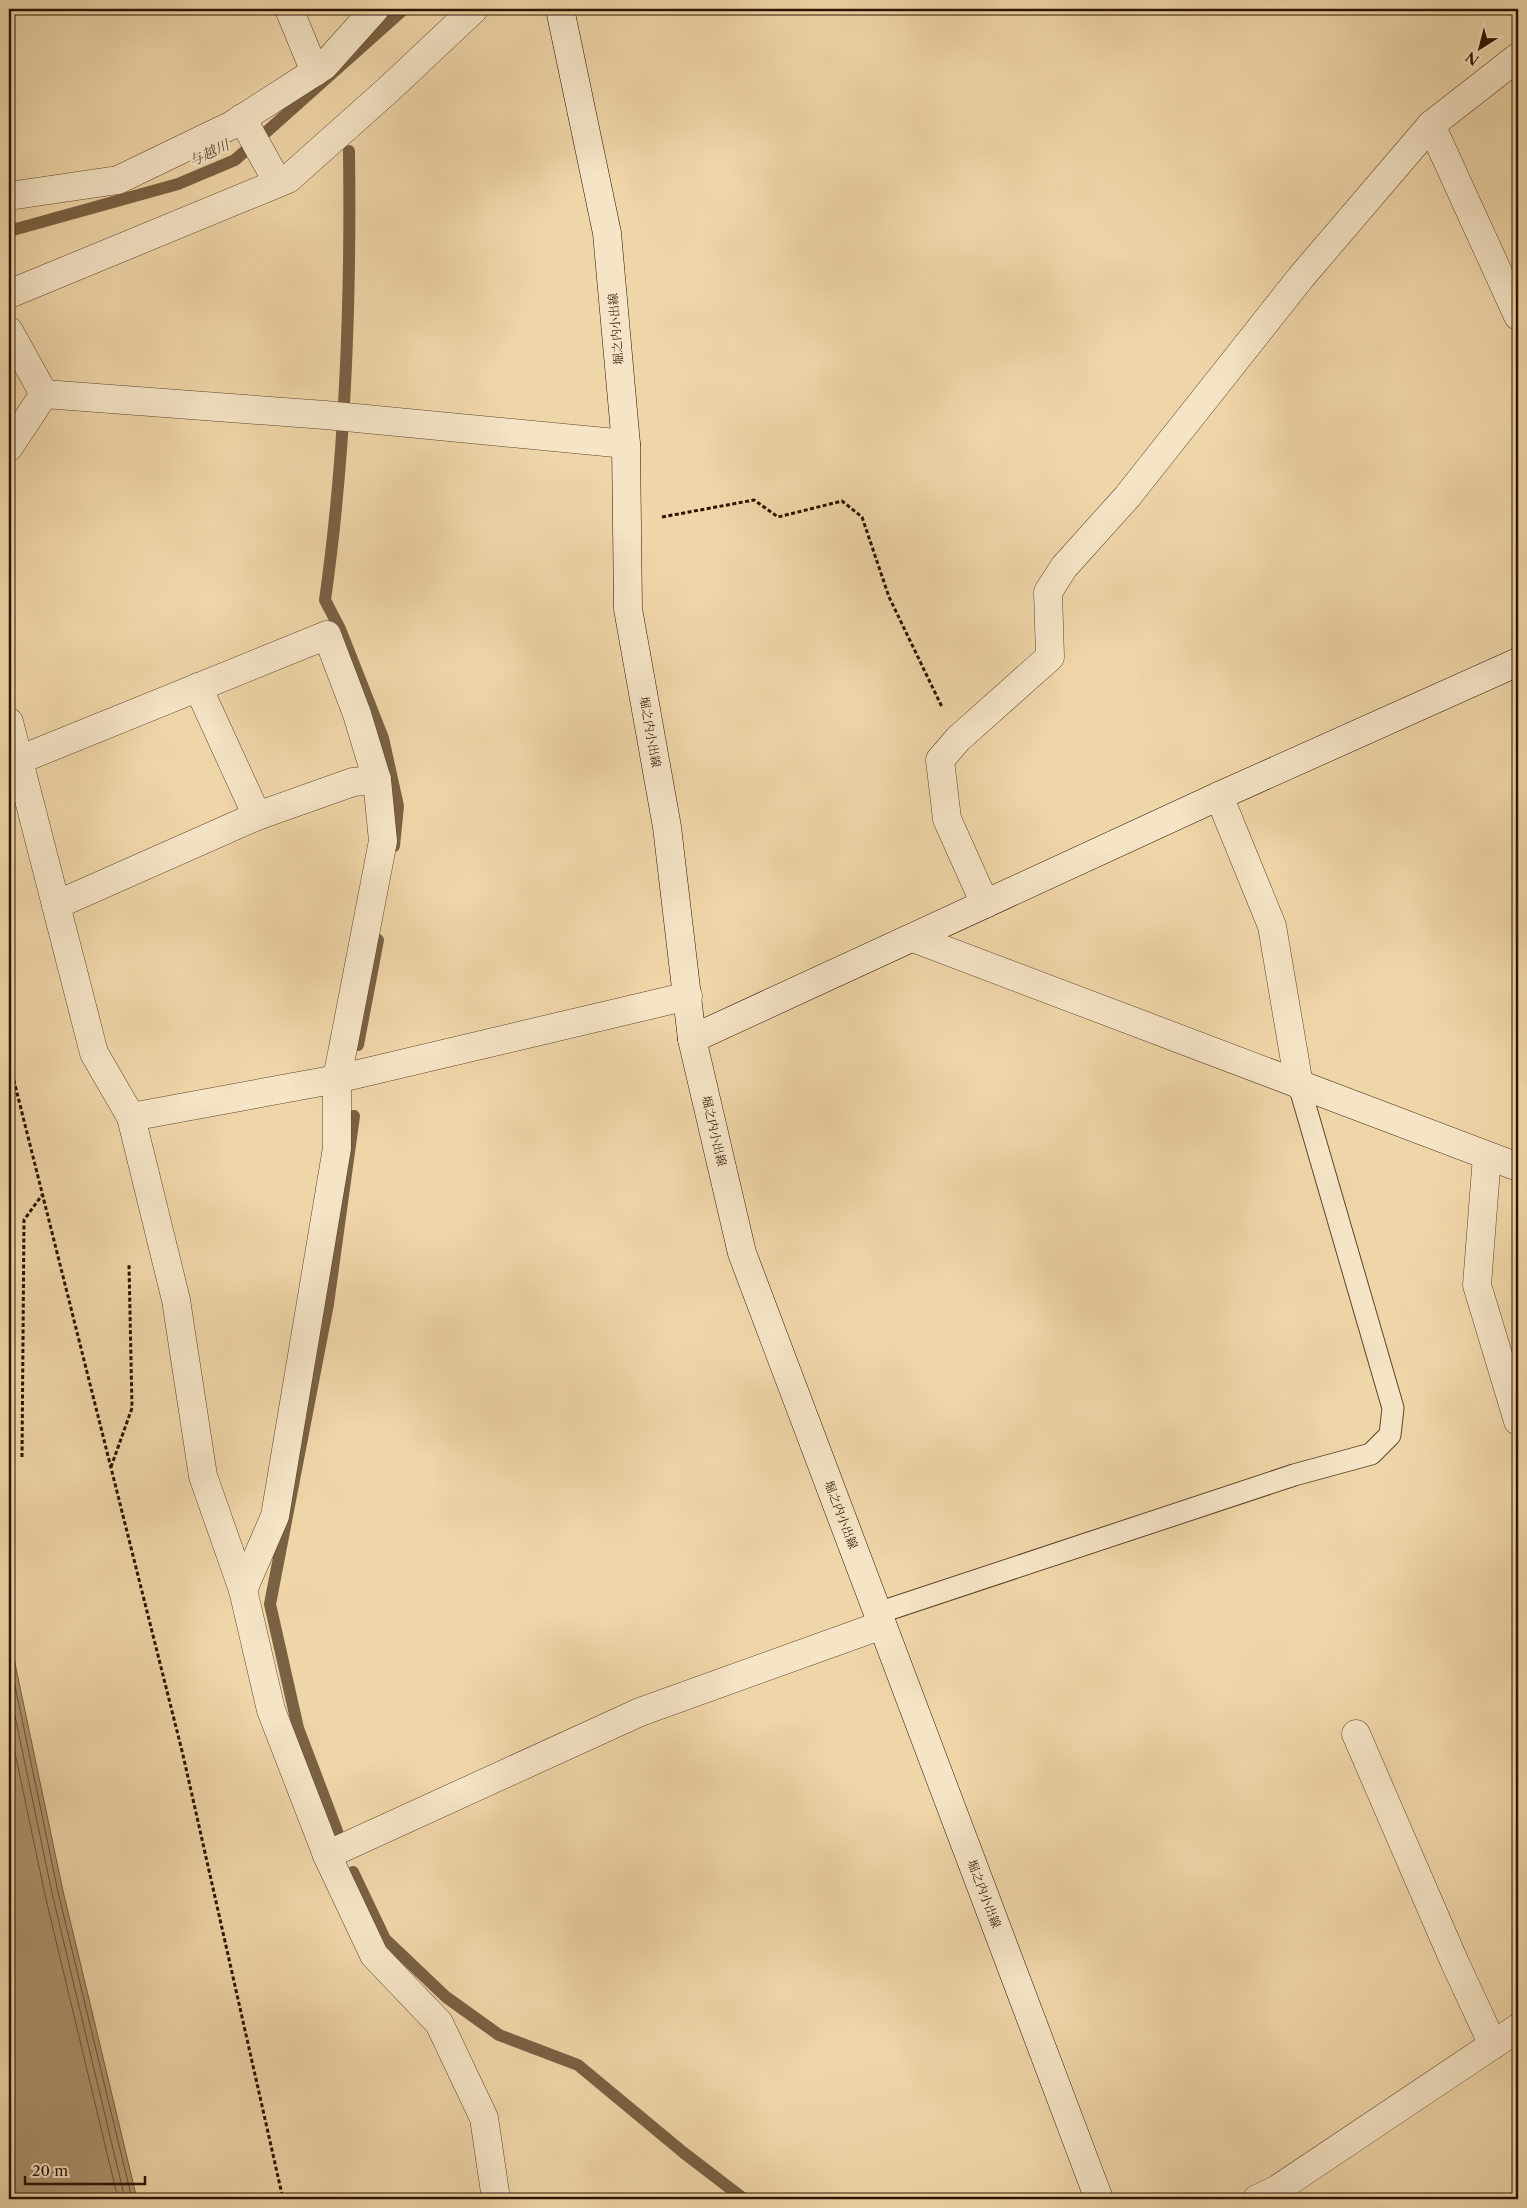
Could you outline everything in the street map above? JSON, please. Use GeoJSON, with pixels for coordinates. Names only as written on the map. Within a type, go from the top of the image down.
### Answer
{"type":"FeatureCollection","features":[{"type":"Feature","properties":{"kind":"street"},"geometry":{"type":"LineString","coordinates":[[289,9],[315,72]]}},
{"type":"Feature","properties":{"kind":"street"},"geometry":{"type":"LineString","coordinates":[[9,196],[118,180],[243,120],[324,66],[375,9]]}},
{"type":"Feature","properties":{"kind":"street"},"geometry":{"type":"LineString","coordinates":[[9,294],[273,175],[288,179],[389,89],[474,9]]}},
{"type":"Feature","properties":{"kind":"street","name":"堀之内小出線"},"geometry":{"type":"LineString","coordinates":[[560,9],[607,233],[626,444],[628,609],[667,828],[692,1039],[742,1253],[1098,2199]]}},
{"type":"Feature","properties":{"kind":"street"},"geometry":{"type":"LineString","coordinates":[[985,904],[947,819],[940,760],[958,739],[1050,657],[1048,592],[1064,567],[1127,497],[1302,276],[1431,125],[1518,57]]}},
{"type":"Feature","properties":{"kind":"street"},"geometry":{"type":"LineString","coordinates":[[243,120],[273,175]]}},
{"type":"Feature","properties":{"kind":"street"},"geometry":{"type":"LineString","coordinates":[[1431,125],[1518,316]]}},
{"type":"Feature","properties":{"kind":"street"},"geometry":{"type":"LineString","coordinates":[[9,331],[44,394]]}},
{"type":"Feature","properties":{"kind":"street"},"geometry":{"type":"LineString","coordinates":[[44,394],[326,415],[626,444]]}},
{"type":"Feature","properties":{"kind":"street"},"geometry":{"type":"LineString","coordinates":[[9,447],[44,394]]}},
{"type":"Feature","properties":{"kind":"street"},"geometry":{"type":"LineString","coordinates":[[19,760],[327,635],[357,714],[377,780],[383,841],[337,1079],[337,1148],[274,1516],[243,1590]]}},
{"type":"Feature","properties":{"kind":"street"},"geometry":{"type":"LineString","coordinates":[[692,1039],[1219,796],[1518,662]]}},
{"type":"Feature","properties":{"kind":"street"},"geometry":{"type":"LineString","coordinates":[[198,687],[257,816]]}},
{"type":"Feature","properties":{"kind":"street"},"geometry":{"type":"LineString","coordinates":[[9,722],[94,1053],[131,1117],[176,1300],[203,1476],[243,1590],[271,1710],[327,1855],[374,1955],[439,2023],[484,2118],[496,2199]]}},
{"type":"Feature","properties":{"kind":"street"},"geometry":{"type":"LineString","coordinates":[[56,906],[257,816],[353,782],[377,780]]}},
{"type":"Feature","properties":{"kind":"street"},"geometry":{"type":"LineString","coordinates":[[1219,796],[1272,926],[1299,1085]]}},
{"type":"Feature","properties":{"kind":"street"},"geometry":{"type":"LineString","coordinates":[[913,938],[1518,1167]]}},
{"type":"Feature","properties":{"kind":"street"},"geometry":{"type":"LineString","coordinates":[[131,1117],[337,1079],[688,996]]}},
{"type":"Feature","properties":{"kind":"street"},"geometry":{"type":"LineString","coordinates":[[1487,1156],[1477,1285],[1518,1421]]}},
{"type":"Feature","properties":{"kind":"street"},"geometry":{"type":"LineString","coordinates":[[327,1855],[640,1712],[880,1619]]}},
{"type":"Feature","properties":{"kind":"street"},"geometry":{"type":"LineString","coordinates":[[1356,1734],[1454,1964],[1493,2045]]}},
{"type":"Feature","properties":{"kind":"street"},"geometry":{"type":"LineString","coordinates":[[1258,2199],[1276,2190],[1518,2028]]}},
{"type":"Feature","properties":{"kind":"lane"},"geometry":{"type":"LineString","coordinates":[[880,1619],[1294,1475],[1371,1454],[1390,1435],[1393,1408],[1299,1085]]}},
{"type":"Feature","properties":{"kind":"path"},"geometry":{"type":"LineString","coordinates":[[627,524],[754,500],[778,517],[842,501],[862,517],[888,597],[958,739]]}},
{"type":"Feature","properties":{"kind":"path"},"geometry":{"type":"LineString","coordinates":[[9,1061],[183,1755],[283,2199]]}},
{"type":"Feature","properties":{"kind":"path"},"geometry":{"type":"LineString","coordinates":[[22,1457],[24,1220],[42,1194]]}},
{"type":"Feature","properties":{"kind":"path"},"geometry":{"type":"LineString","coordinates":[[110,1469],[132,1408],[129,1260]]}},
{"type":"Feature","properties":{"kind":"water"},"geometry":{"type":"Polygon","coordinates":[[[9,1635],[63,1891],[137,2199],[9,2199],[9,1635]]]}},
{"type":"Feature","properties":{"kind":"waterway","name":"与越川"},"geometry":{"type":"LineString","coordinates":[[9,231],[178,184],[235,160],[404,9]]}},
{"type":"Feature","properties":{"kind":"waterway"},"geometry":{"type":"LineString","coordinates":[[349,151],[346,376],[338,488],[325,600],[340,629],[383,738],[398,806],[394,846]]}},
{"type":"Feature","properties":{"kind":"waterway"},"geometry":{"type":"LineString","coordinates":[[358,1045],[378,940]]}},
{"type":"Feature","properties":{"kind":"waterway"},"geometry":{"type":"LineString","coordinates":[[337,1831],[298,1728],[270,1604],[328,1304],[354,1116]]}},
{"type":"Feature","properties":{"kind":"waterway"},"geometry":{"type":"LineString","coordinates":[[353,1872],[385,1939],[446,1997],[499,2035],[578,2065],[684,2153],[744,2199]]}}]}
